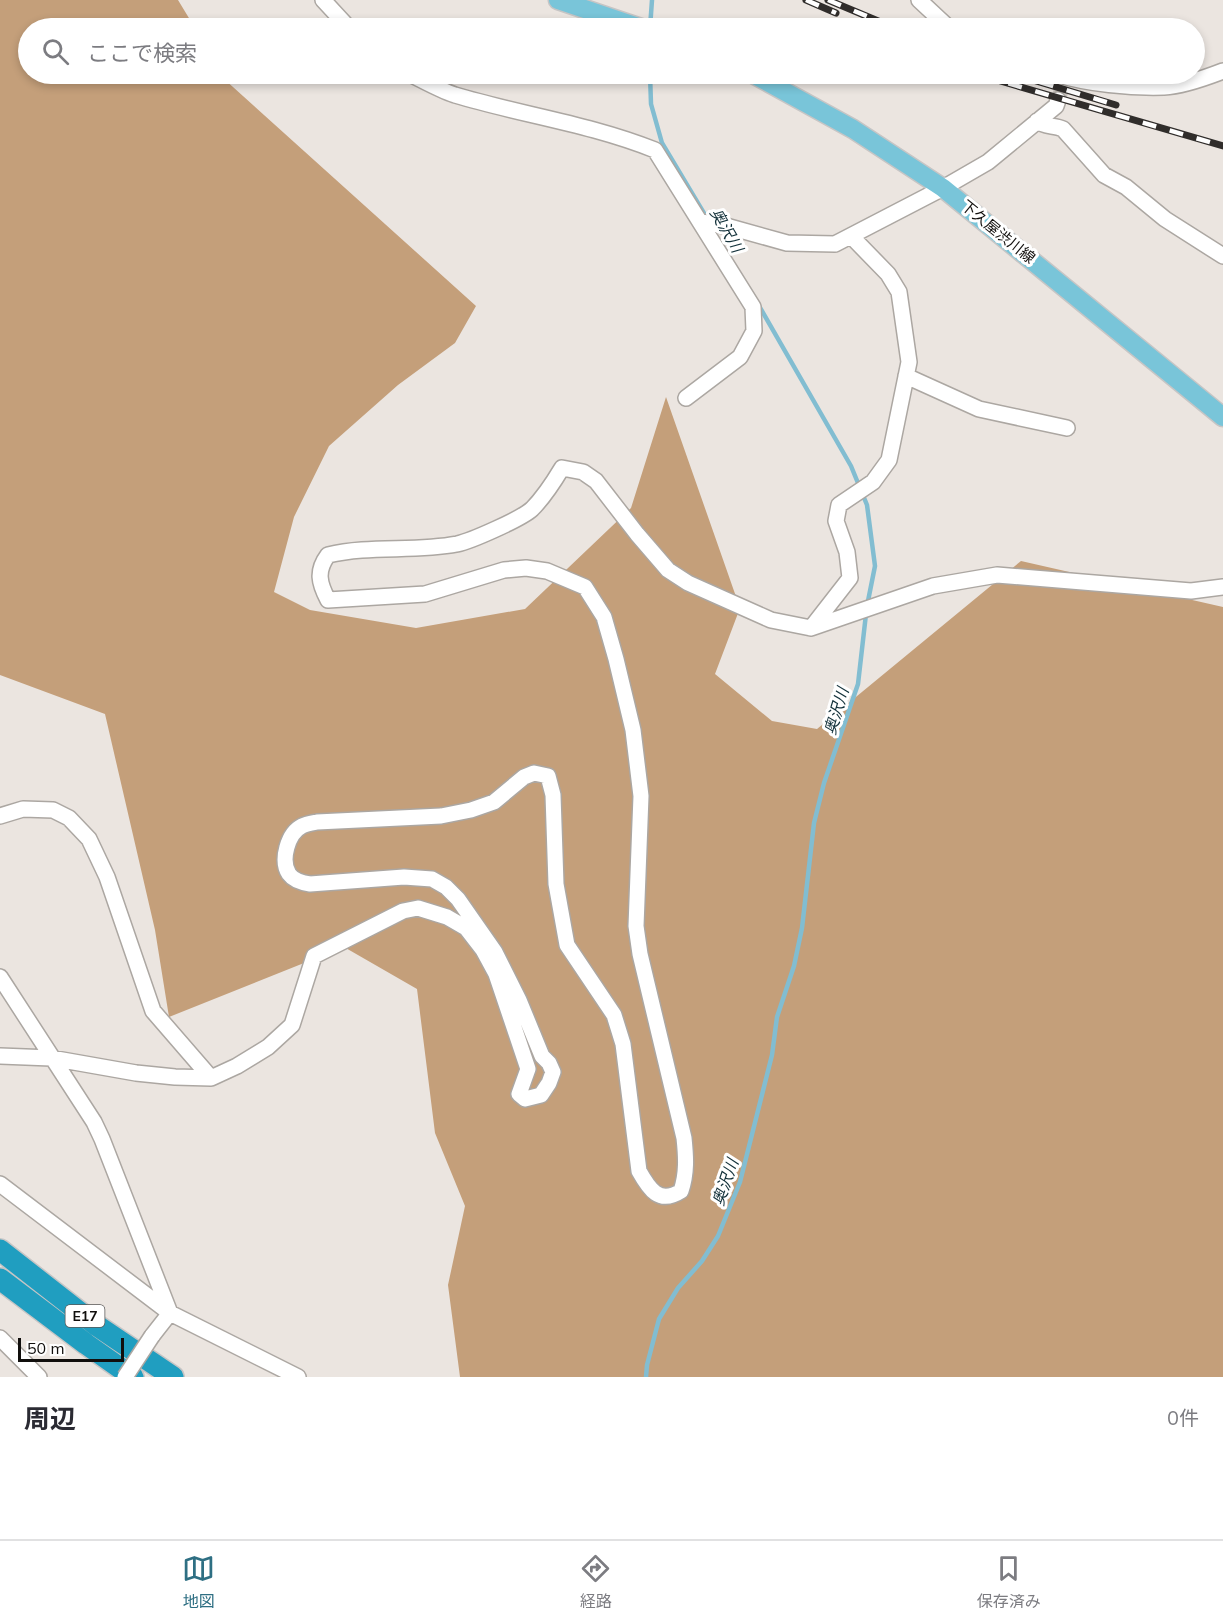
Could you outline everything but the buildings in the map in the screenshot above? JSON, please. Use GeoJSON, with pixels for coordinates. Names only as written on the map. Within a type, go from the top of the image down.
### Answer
{"type":"FeatureCollection","features":[{"type":"Feature","properties":{"kind":"highway","name":"E17"},"geometry":{"type":"LineString","coordinates":[[0,1250],[96,1324],[173,1377]]}},
{"type":"Feature","properties":{"kind":"highway","name":"E17"},"geometry":{"type":"LineString","coordinates":[[0,1279],[133,1377]]}},
{"type":"Feature","properties":{"kind":"main road"},"geometry":{"type":"LineString","coordinates":[[558,0],[611,18]]}},
{"type":"Feature","properties":{"kind":"main road","name":"下久屋渋川線"},"geometry":{"type":"LineString","coordinates":[[771,84],[853,129],[943,188],[1223,417]]}},
{"type":"Feature","properties":{"kind":"street"},"geometry":{"type":"LineString","coordinates":[[323,0],[340,18]]}},
{"type":"Feature","properties":{"kind":"street"},"geometry":{"type":"LineString","coordinates":[[919,0],[938,18]]}},
{"type":"Feature","properties":{"kind":"street"},"geometry":{"type":"LineString","coordinates":[[1205,78],[1223,71]]}},
{"type":"Feature","properties":{"kind":"street"},"geometry":{"type":"LineString","coordinates":[[432,84],[453,94],[627,138],[655,150],[753,307],[754,331],[740,357],[686,398]]}},
{"type":"Feature","properties":{"kind":"street"},"geometry":{"type":"LineString","coordinates":[[1110,84],[1165,87],[1178,84]]}},
{"type":"Feature","properties":{"kind":"street"},"geometry":{"type":"LineString","coordinates":[[701,222],[726,226],[787,243],[835,244],[988,162],[1056,106],[1058,100]]}},
{"type":"Feature","properties":{"kind":"street"},"geometry":{"type":"LineString","coordinates":[[1037,121],[1063,129],[1104,175],[1126,187],[1166,219],[1223,256]]}},
{"type":"Feature","properties":{"kind":"street"},"geometry":{"type":"LineString","coordinates":[[811,628],[850,578],[847,552],[836,521],[838,505],[873,482],[889,460],[909,362],[899,292],[888,274],[851,236]]}},
{"type":"Feature","properties":{"kind":"street"},"geometry":{"type":"LineString","coordinates":[[906,376],[980,409],[1067,428]]}},
{"type":"Feature","properties":{"kind":"street"},"geometry":{"type":"LineString","coordinates":[[0,1056],[51,1058],[136,1073],[211,1078],[237,1066],[268,1047],[292,1025],[314,956],[403,911],[418,908],[447,917],[466,928],[483,950],[496,974],[528,1069],[519,1094],[525,1099],[541,1095],[553,1072],[542,1056],[519,1000],[495,952],[458,899],[446,887],[432,879],[404,877],[310,884],[301,882],[290,875],[286,866],[287,847],[293,834],[302,826],[317,822],[441,816],[471,810],[494,802],[524,777],[534,773],[548,776],[553,795],[556,884],[567,945],[614,1015],[623,1044],[639,1171],[654,1193],[664,1197],[673,1196],[681,1191],[687,1160],[684,1138],[640,954],[636,926],[641,796],[633,730],[604,617],[585,587],[547,571],[526,568],[504,570],[425,594],[328,600],[320,584],[323,562],[328,555],[351,549],[458,544],[530,511],[551,488],[562,468],[583,472],[596,481],[668,570],[688,583],[771,620],[811,628],[933,586],[996,575],[1191,591],[1223,587]]}},
{"type":"Feature","properties":{"kind":"street"},"geometry":{"type":"LineString","coordinates":[[0,816],[23,809],[53,810],[69,818],[89,839],[107,877],[153,1011],[211,1078]]}},
{"type":"Feature","properties":{"kind":"street"},"geometry":{"type":"LineString","coordinates":[[0,976],[94,1122],[170,1313]]}},
{"type":"Feature","properties":{"kind":"street"},"geometry":{"type":"LineString","coordinates":[[0,1184],[170,1313],[298,1377]]}},
{"type":"Feature","properties":{"kind":"street"},"geometry":{"type":"LineString","coordinates":[[125,1377],[170,1313]]}},
{"type":"Feature","properties":{"kind":"street"},"geometry":{"type":"LineString","coordinates":[[0,1338],[39,1377]]}},
{"type":"Feature","properties":{"kind":"shaded area"},"geometry":{"type":"Polygon","coordinates":[[[0,0],[178,0],[189,18],[18,18],[18,84],[230,84],[476,306],[455,343],[398,385],[329,446],[294,517],[274,592],[310,610],[416,628],[525,609],[631,508],[666,397],[740,608],[715,674],[772,721],[817,729],[1021,561],[1223,607],[1223,1377],[460,1377],[448,1285],[465,1206],[435,1133],[417,989],[344,947],[169,1017],[155,930],[105,714],[0,675],[0,0]]]}},
{"type":"Feature","properties":{"kind":"waterway","name":"奥沢川"},"geometry":{"type":"LineString","coordinates":[[651,18],[652,0]]}},
{"type":"Feature","properties":{"kind":"waterway","name":"奥沢川"},"geometry":{"type":"LineString","coordinates":[[650,84],[651,104],[662,143],[708,220]]}},
{"type":"Feature","properties":{"kind":"waterway","name":"奥沢川"},"geometry":{"type":"LineString","coordinates":[[758,304],[851,466],[867,505],[875,566],[867,606]]}},
{"type":"Feature","properties":{"kind":"waterway","name":"奥沢川"},"geometry":{"type":"LineString","coordinates":[[646,1377],[659,1319],[678,1288],[702,1261],[718,1236],[740,1182],[772,1055],[777,1017],[794,966],[802,928],[814,823],[824,783],[858,684],[866,614]]}},
{"type":"Feature","properties":{"kind":"tunnel"},"geometry":{"type":"LineString","coordinates":[[1058,100],[1064,84]]}},
{"type":"Feature","properties":{"kind":"railway"},"geometry":{"type":"LineString","coordinates":[[806,0],[836,13]]}},
{"type":"Feature","properties":{"kind":"railway"},"geometry":{"type":"LineString","coordinates":[[828,0],[871,18]]}},
{"type":"Feature","properties":{"kind":"railway"},"geometry":{"type":"LineString","coordinates":[[1011,84],[1223,146]]}},
{"type":"Feature","properties":{"kind":"railway"},"geometry":{"type":"LineString","coordinates":[[1046,84],[1116,105]]}}]}
